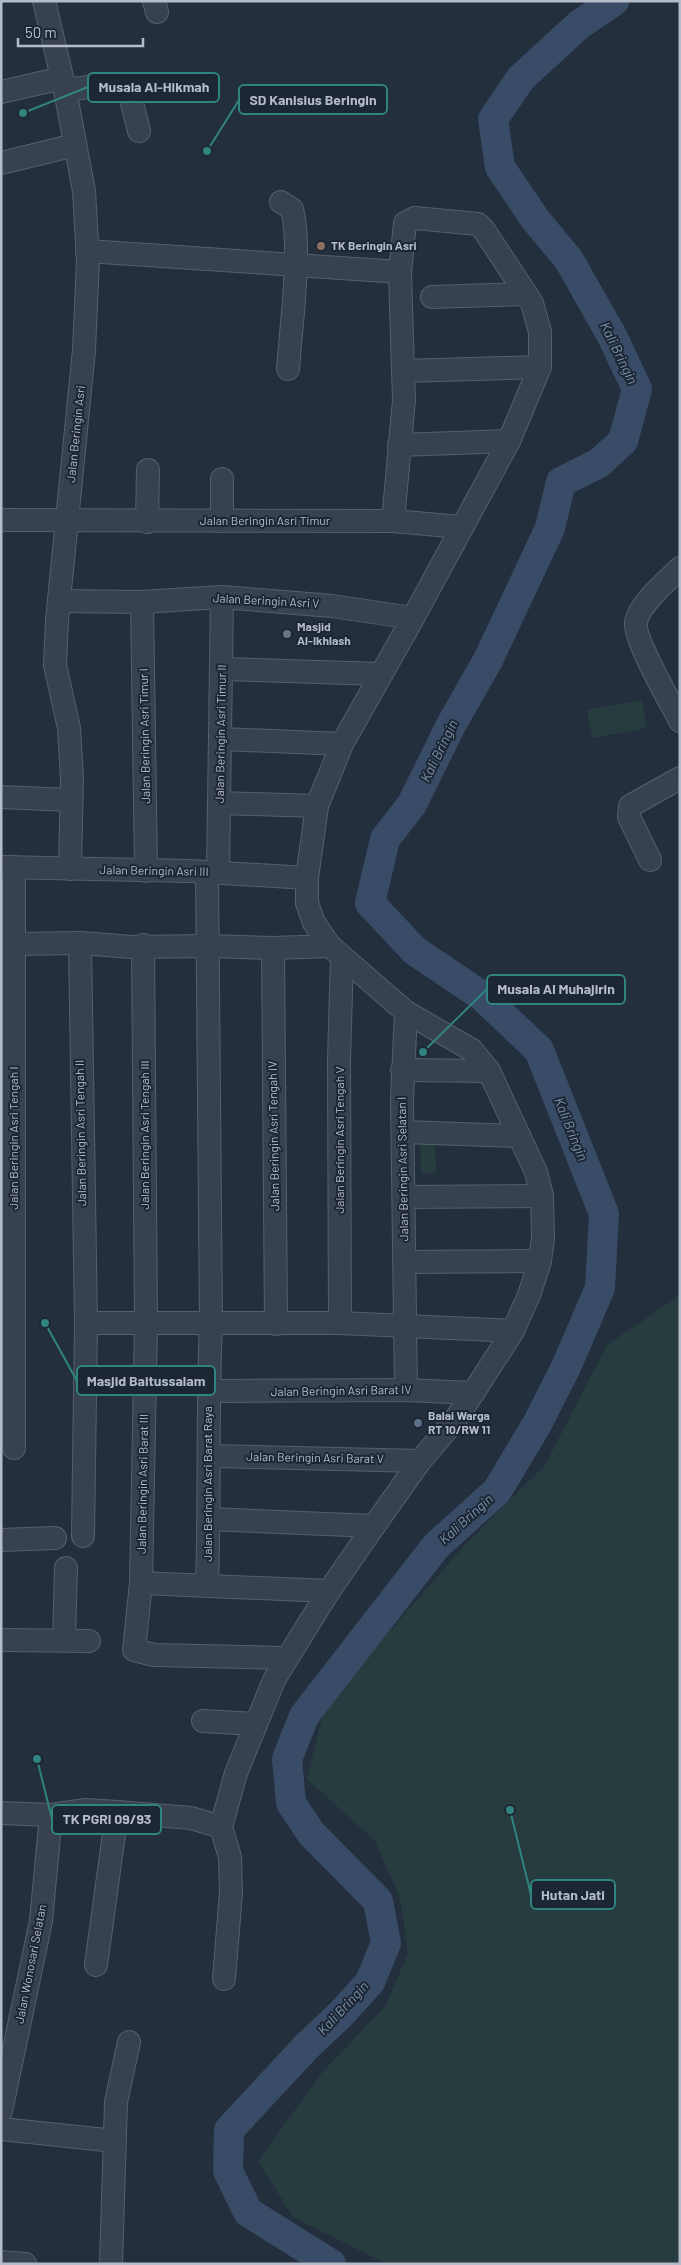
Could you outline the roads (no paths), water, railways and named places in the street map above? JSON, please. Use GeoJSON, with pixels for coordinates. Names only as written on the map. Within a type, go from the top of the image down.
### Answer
{"type":"FeatureCollection","features":[{"type":"Feature","properties":{"kind":"street","name":"Jalan Beringin Asri"},"geometry":{"type":"LineString","coordinates":[[44,1],[84,191],[87,251],[84,350],[59,601],[55,665],[70,728],[72,778],[70,800],[70,868]]}},
{"type":"Feature","properties":{"kind":"street"},"geometry":{"type":"LineString","coordinates":[[1,92],[63,84],[124,85],[129,91],[139,131]]}},
{"type":"Feature","properties":{"kind":"street"},"geometry":{"type":"LineString","coordinates":[[1,162],[75,145]]}},
{"type":"Feature","properties":{"kind":"street"},"geometry":{"type":"LineString","coordinates":[[281,202],[292,209],[294,218],[295,264],[288,369]]}},
{"type":"Feature","properties":{"kind":"street"},"geometry":{"type":"LineString","coordinates":[[224,1979],[231,1892],[230,1857],[222,1827],[236,1773],[255,1724],[286,1658],[329,1591],[420,1461],[474,1393],[513,1331],[529,1296],[540,1262],[543,1238],[542,1196],[536,1172],[489,1071],[472,1050],[406,1012],[336,952],[314,923],[309,912],[307,878],[317,806],[342,744],[413,618],[509,440],[540,367],[540,332],[537,316],[526,294],[484,230],[472,222],[415,218],[407,220],[405,223],[400,272],[404,400],[398,445],[393,521]]}},
{"type":"Feature","properties":{"kind":"street"},"geometry":{"type":"LineString","coordinates":[[87,251],[400,272]]}},
{"type":"Feature","properties":{"kind":"street"},"geometry":{"type":"LineString","coordinates":[[432,297],[526,294]]}},
{"type":"Feature","properties":{"kind":"street"},"geometry":{"type":"LineString","coordinates":[[403,371],[540,367]]}},
{"type":"Feature","properties":{"kind":"street"},"geometry":{"type":"LineString","coordinates":[[398,445],[509,440]]}},
{"type":"Feature","properties":{"kind":"street"},"geometry":{"type":"LineString","coordinates":[[147,522],[148,470]]}},
{"type":"Feature","properties":{"kind":"street"},"geometry":{"type":"LineString","coordinates":[[222,479],[222,521]]}},
{"type":"Feature","properties":{"kind":"street","name":"Jalan Beringin Asri Timur"},"geometry":{"type":"LineString","coordinates":[[1,520],[147,522],[393,521],[462,527]]}},
{"type":"Feature","properties":{"kind":"street"},"geometry":{"type":"LineString","coordinates":[[680,568],[639,613],[636,623],[643,647],[680,721]]}},
{"type":"Feature","properties":{"kind":"street","name":"Jalan Beringin Asri V"},"geometry":{"type":"LineString","coordinates":[[59,601],[142,602],[222,597],[332,606],[413,618]]}},
{"type":"Feature","properties":{"kind":"street","name":"Jalan Beringin Asri Timur II"},"geometry":{"type":"LineString","coordinates":[[208,946],[212,872],[219,803],[222,597]]}},
{"type":"Feature","properties":{"kind":"street","name":"Jalan Beringin Asri Timur I"},"geometry":{"type":"LineString","coordinates":[[142,602],[146,871]]}},
{"type":"Feature","properties":{"kind":"street"},"geometry":{"type":"LineString","coordinates":[[222,668],[381,674]]}},
{"type":"Feature","properties":{"kind":"street"},"geometry":{"type":"LineString","coordinates":[[221,739],[342,744]]}},
{"type":"Feature","properties":{"kind":"street"},"geometry":{"type":"LineString","coordinates":[[650,860],[629,817],[630,806],[680,778]]}},
{"type":"Feature","properties":{"kind":"street"},"geometry":{"type":"LineString","coordinates":[[1,797],[70,800]]}},
{"type":"Feature","properties":{"kind":"street"},"geometry":{"type":"LineString","coordinates":[[219,803],[317,806]]}},
{"type":"Feature","properties":{"kind":"street","name":"Jalan Beringin Asri III"},"geometry":{"type":"LineString","coordinates":[[7,867],[212,872],[307,878]]}},
{"type":"Feature","properties":{"kind":"street","name":"Jalan Beringin Asri Tengah I"},"geometry":{"type":"LineString","coordinates":[[7,867],[14,944],[14,1448]]}},
{"type":"Feature","properties":{"kind":"street"},"geometry":{"type":"LineString","coordinates":[[14,944],[80,943],[132,947],[143,945],[208,946],[336,952]]}},
{"type":"Feature","properties":{"kind":"street","name":"Jalan Beringin Asri Tengah II"},"geometry":{"type":"LineString","coordinates":[[80,943],[86,1323],[83,1536]]}},
{"type":"Feature","properties":{"kind":"street","name":"Jalan Beringin Asri Tengah III"},"geometry":{"type":"LineString","coordinates":[[143,945],[146,1324]]}},
{"type":"Feature","properties":{"kind":"street","name":"Jalan Beringin Asri Barat Raya"},"geometry":{"type":"LineString","coordinates":[[207,1585],[210,1456],[208,1391],[211,1323],[208,946]]}},
{"type":"Feature","properties":{"kind":"street","name":"Jalan Beringin Asri Tengah IV"},"geometry":{"type":"LineString","coordinates":[[273,948],[276,1324]]}},
{"type":"Feature","properties":{"kind":"street","name":"Jalan Beringin Asri Tengah V"},"geometry":{"type":"LineString","coordinates":[[336,952],[339,1060],[340,1323]]}},
{"type":"Feature","properties":{"kind":"street","name":"Jalan Beringin Asri Selatan I"},"geometry":{"type":"LineString","coordinates":[[406,1012],[402,1070],[406,1390]]}},
{"type":"Feature","properties":{"kind":"street"},"geometry":{"type":"LineString","coordinates":[[402,1070],[489,1071]]}},
{"type":"Feature","properties":{"kind":"street"},"geometry":{"type":"LineString","coordinates":[[403,1132],[519,1136]]}},
{"type":"Feature","properties":{"kind":"street"},"geometry":{"type":"LineString","coordinates":[[404,1197],[542,1196]]}},
{"type":"Feature","properties":{"kind":"street"},"geometry":{"type":"LineString","coordinates":[[404,1262],[540,1262]]}},
{"type":"Feature","properties":{"kind":"street"},"geometry":{"type":"LineString","coordinates":[[86,1323],[340,1323],[513,1331]]}},
{"type":"Feature","properties":{"kind":"street","name":"Jalan Beringin Asri Barat III"},"geometry":{"type":"LineString","coordinates":[[146,1324],[141,1583],[134,1650],[154,1655],[286,1658]]}},
{"type":"Feature","properties":{"kind":"street","name":"Jalan Beringin Asri Barat IV"},"geometry":{"type":"LineString","coordinates":[[208,1391],[406,1390],[474,1393]]}},
{"type":"Feature","properties":{"kind":"street","name":"Jalan Beringin Asri Barat V"},"geometry":{"type":"LineString","coordinates":[[210,1456],[420,1461]]}},
{"type":"Feature","properties":{"kind":"street"},"geometry":{"type":"LineString","coordinates":[[209,1519],[374,1526]]}},
{"type":"Feature","properties":{"kind":"street"},"geometry":{"type":"LineString","coordinates":[[1,1540],[55,1538]]}},
{"type":"Feature","properties":{"kind":"street"},"geometry":{"type":"LineString","coordinates":[[64,1640],[66,1568]]}},
{"type":"Feature","properties":{"kind":"street"},"geometry":{"type":"LineString","coordinates":[[141,1583],[329,1591]]}},
{"type":"Feature","properties":{"kind":"street"},"geometry":{"type":"LineString","coordinates":[[1,1640],[89,1640]]}},
{"type":"Feature","properties":{"kind":"street"},"geometry":{"type":"LineString","coordinates":[[203,1721],[255,1724]]}},
{"type":"Feature","properties":{"kind":"street"},"geometry":{"type":"LineString","coordinates":[[1,1813],[51,1815],[86,1810],[191,1818],[222,1827]]}},
{"type":"Feature","properties":{"kind":"street"},"geometry":{"type":"LineString","coordinates":[[96,1965],[117,1812]]}},
{"type":"Feature","properties":{"kind":"street","name":"Jalan Wonosari Selatan"},"geometry":{"type":"LineString","coordinates":[[1,2111],[41,1921],[51,1815]]}},
{"type":"Feature","properties":{"kind":"street"},"geometry":{"type":"LineString","coordinates":[[111,2264],[113,2248],[116,2102],[129,2042]]}},
{"type":"Feature","properties":{"kind":"street"},"geometry":{"type":"LineString","coordinates":[[1,2129],[115,2142]]}},
{"type":"Feature","properties":{"kind":"street"},"geometry":{"type":"LineString","coordinates":[[1,2262],[25,2264]]}},
{"type":"Feature","properties":{"kind":"waterway","name":"Kali Bringin"},"geometry":{"type":"LineString","coordinates":[[331,2264],[248,2212],[228,2171],[229,2130],[370,1982],[386,1943],[378,1901],[311,1833],[291,1803],[287,1759],[304,1716],[436,1546],[497,1491],[537,1424],[566,1367],[600,1288],[604,1214],[539,1050],[482,996],[415,951],[370,903],[385,839],[412,804],[451,725],[488,660],[550,528],[561,482],[599,463],[623,441],[637,389],[612,336],[569,260],[535,219],[500,167],[493,119],[521,78],[580,24],[614,1]]}},
{"type":"Feature","properties":{"kind":"place","name":"Musala Al-Hikmah"},"geometry":{"type":"Point","coordinates":[23,113]}},
{"type":"Feature","properties":{"kind":"place","name":"SD Kanisius Beringin"},"geometry":{"type":"Point","coordinates":[207,151]}},
{"type":"Feature","properties":{"kind":"place","name":"TK Beringin Asri"},"geometry":{"type":"Point","coordinates":[321,246]}},
{"type":"Feature","properties":{"kind":"place","name":"Masjid Al-Ikhlash"},"geometry":{"type":"Point","coordinates":[287,634]}},
{"type":"Feature","properties":{"kind":"place","name":"Musala Al Muhajirin"},"geometry":{"type":"Point","coordinates":[423,1052]}},
{"type":"Feature","properties":{"kind":"place","name":"Masjid Baitussalam"},"geometry":{"type":"Point","coordinates":[45,1323]}},
{"type":"Feature","properties":{"kind":"place","name":"Balai Warga RT 10/RW 11"},"geometry":{"type":"Point","coordinates":[418,1423]}},
{"type":"Feature","properties":{"kind":"place","name":"TK PGRI 09/93"},"geometry":{"type":"Point","coordinates":[37,1759]}},
{"type":"Feature","properties":{"kind":"place","name":"Hutan Jati"},"geometry":{"type":"Point","coordinates":[510,1810]}}]}
